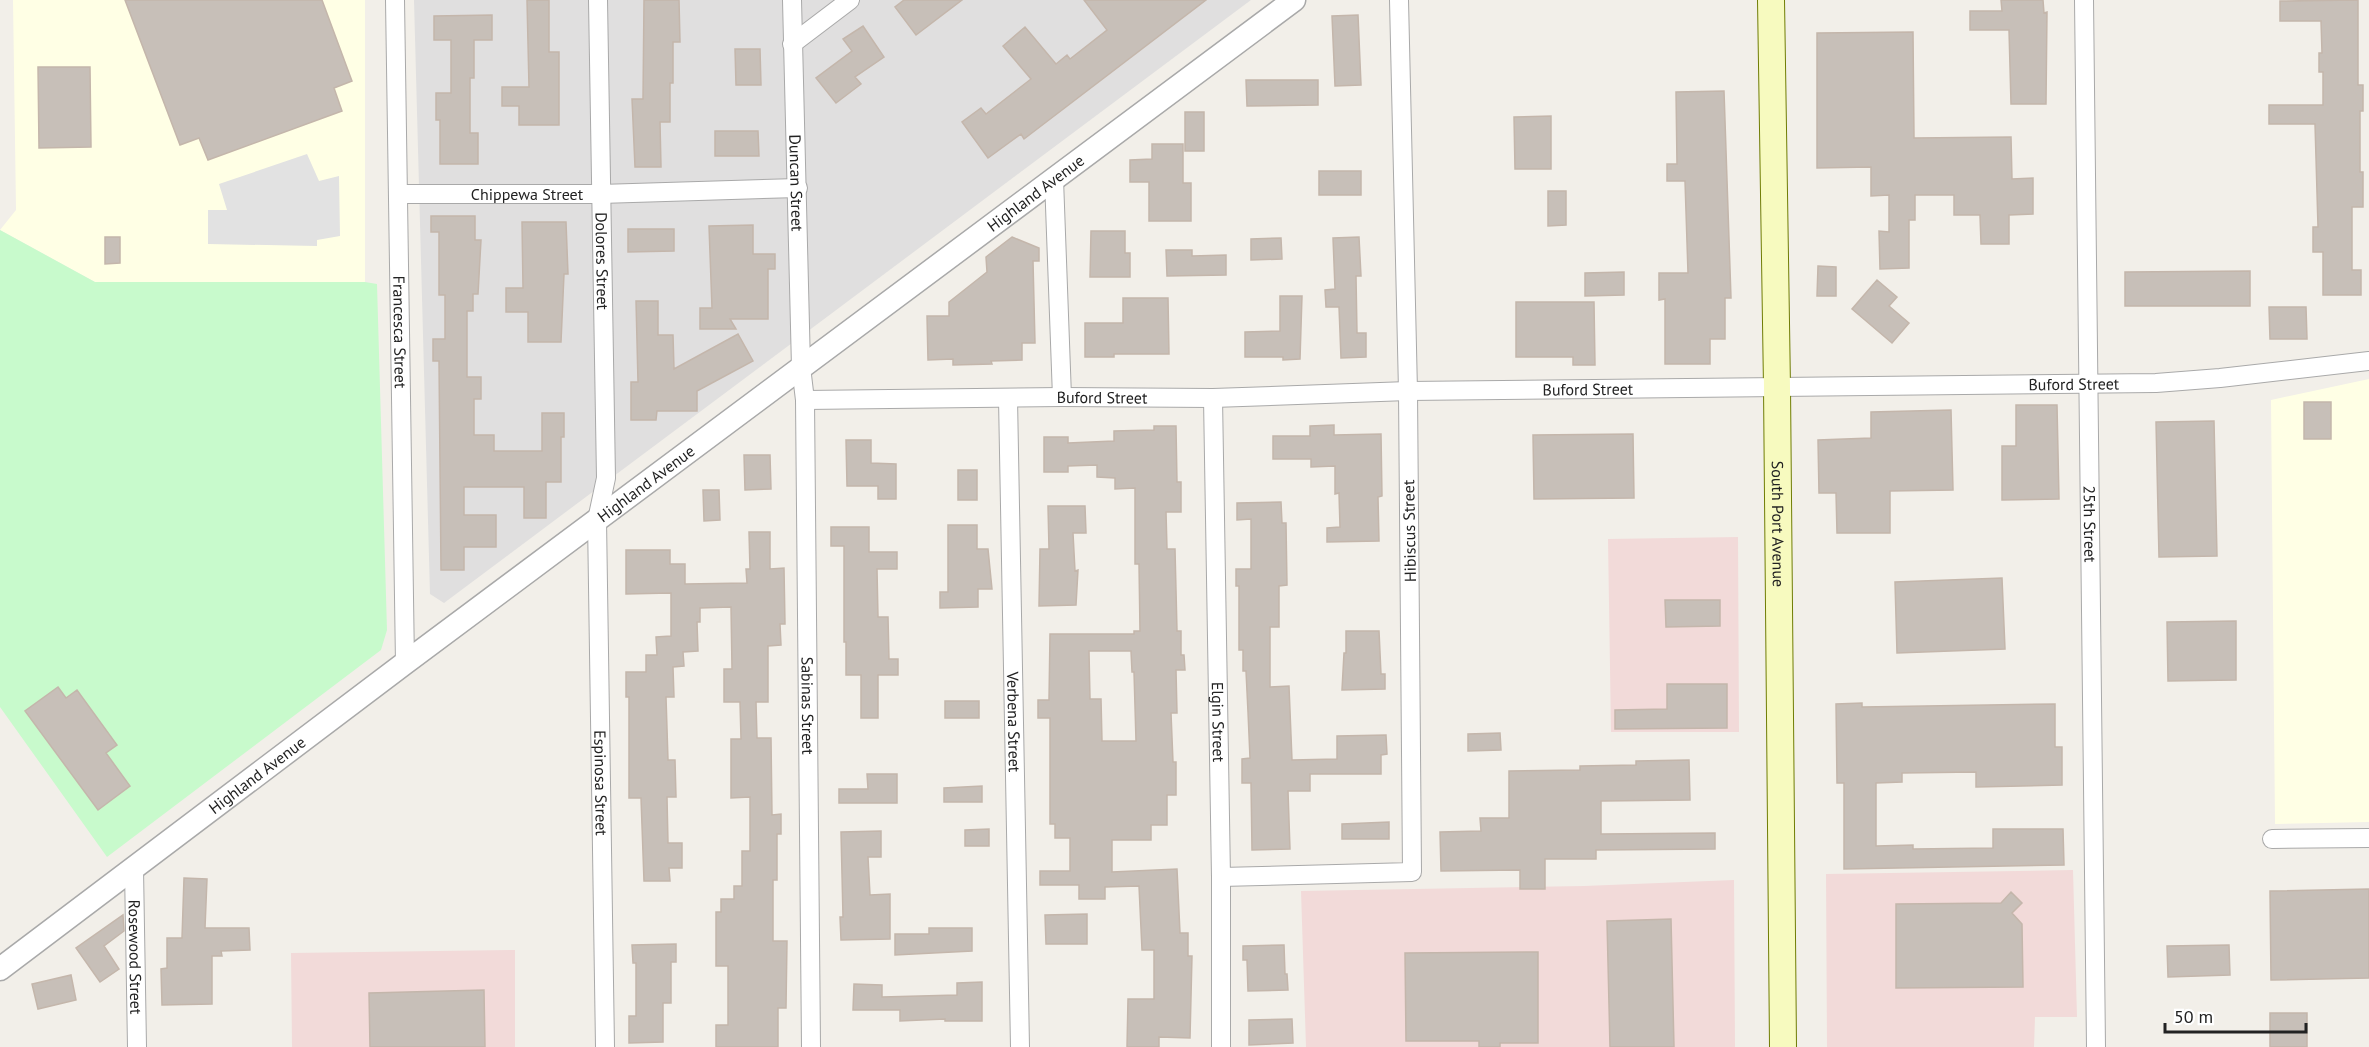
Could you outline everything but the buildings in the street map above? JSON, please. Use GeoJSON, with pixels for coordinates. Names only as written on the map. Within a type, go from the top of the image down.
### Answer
{"type":"FeatureCollection","features":[{"type":"Feature","properties":{"kind":"main road","name":"South Port Avenue"},"geometry":{"type":"LineString","coordinates":[[1771,0],[1783,1047]]}},
{"type":"Feature","properties":{"kind":"street","name":"Francesca Street"},"geometry":{"type":"LineString","coordinates":[[395,0],[405,663]]}},
{"type":"Feature","properties":{"kind":"street","name":"Dolores Street"},"geometry":{"type":"LineString","coordinates":[[597,520],[606,478],[598,0]]}},
{"type":"Feature","properties":{"kind":"street","name":"Duncan Street"},"geometry":{"type":"LineString","coordinates":[[792,0],[801,367]]}},
{"type":"Feature","properties":{"kind":"street"},"geometry":{"type":"LineString","coordinates":[[792,44],[850,0]]}},
{"type":"Feature","properties":{"kind":"street","name":"Highland Avenue"},"geometry":{"type":"LineString","coordinates":[[0,969],[405,663],[1294,0]]}},
{"type":"Feature","properties":{"kind":"street","name":"Hibiscus Street"},"geometry":{"type":"LineString","coordinates":[[1221,877],[1412,872],[1407,390],[1399,0]]}},
{"type":"Feature","properties":{"kind":"street","name":"25th Street"},"geometry":{"type":"LineString","coordinates":[[2084,0],[2096,1047]]}},
{"type":"Feature","properties":{"kind":"street"},"geometry":{"type":"LineString","coordinates":[[1054,179],[1062,397]]}},
{"type":"Feature","properties":{"kind":"street","name":"Chippewa Street"},"geometry":{"type":"LineString","coordinates":[[399,194],[600,194],[798,188]]}},
{"type":"Feature","properties":{"kind":"street","name":"Buford Street"},"geometry":{"type":"LineString","coordinates":[[805,400],[1213,398],[1407,390],[2156,383],[2369,361]]}},
{"type":"Feature","properties":{"kind":"street","name":"Sabinas Street"},"geometry":{"type":"LineString","coordinates":[[801,367],[805,400],[811,1047]]}},
{"type":"Feature","properties":{"kind":"street","name":"Verbena Street"},"geometry":{"type":"LineString","coordinates":[[1008,398],[1020,1047]]}},
{"type":"Feature","properties":{"kind":"street","name":"Elgin Street"},"geometry":{"type":"LineString","coordinates":[[1213,398],[1221,877],[1221,1047]]}},
{"type":"Feature","properties":{"kind":"street","name":"Espinosa Street"},"geometry":{"type":"LineString","coordinates":[[597,520],[604,1047]]}},
{"type":"Feature","properties":{"kind":"street"},"geometry":{"type":"LineString","coordinates":[[2272,839],[2369,838]]}},
{"type":"Feature","properties":{"kind":"street","name":"Rosewood Street"},"geometry":{"type":"LineString","coordinates":[[134,868],[137,1047]]}},
{"type":"Feature","properties":{"kind":"shaded area"},"geometry":{"type":"Polygon","coordinates":[[[13,0],[365,0],[365,282],[95,282],[0,230],[16,210],[13,0]]]}},
{"type":"Feature","properties":{"kind":"shaded area"},"geometry":{"type":"Polygon","coordinates":[[[414,0],[1251,0],[444,603],[430,594],[414,0]]]}},
{"type":"Feature","properties":{"kind":"shaded area"},"geometry":{"type":"Polygon","coordinates":[[[307,154],[319,181],[339,176],[340,236],[317,240],[317,246],[208,244],[208,210],[227,210],[219,184],[307,154]]]}},
{"type":"Feature","properties":{"kind":"shaded area"},"geometry":{"type":"Polygon","coordinates":[[[2369,379],[2369,822],[2275,824],[2271,400],[2369,379]]]}},
{"type":"Feature","properties":{"kind":"shaded area"},"geometry":{"type":"Polygon","coordinates":[[[1738,537],[1739,732],[1611,732],[1608,539],[1738,537]]]}},
{"type":"Feature","properties":{"kind":"shaded area"},"geometry":{"type":"Polygon","coordinates":[[[2073,870],[2077,1017],[2035,1017],[2034,1047],[1827,1047],[1826,874],[2073,870]]]}},
{"type":"Feature","properties":{"kind":"shaded area"},"geometry":{"type":"Polygon","coordinates":[[[1734,880],[1735,1047],[1306,1047],[1301,891],[1584,886],[1734,880]]]}},
{"type":"Feature","properties":{"kind":"shaded area"},"geometry":{"type":"Polygon","coordinates":[[[515,950],[515,1047],[292,1047],[291,953],[515,950]]]}},
{"type":"Feature","properties":{"kind":"green space"},"geometry":{"type":"Polygon","coordinates":[[[0,230],[95,282],[365,282],[377,284],[387,630],[381,650],[107,857],[0,707],[0,230]]]}}]}
